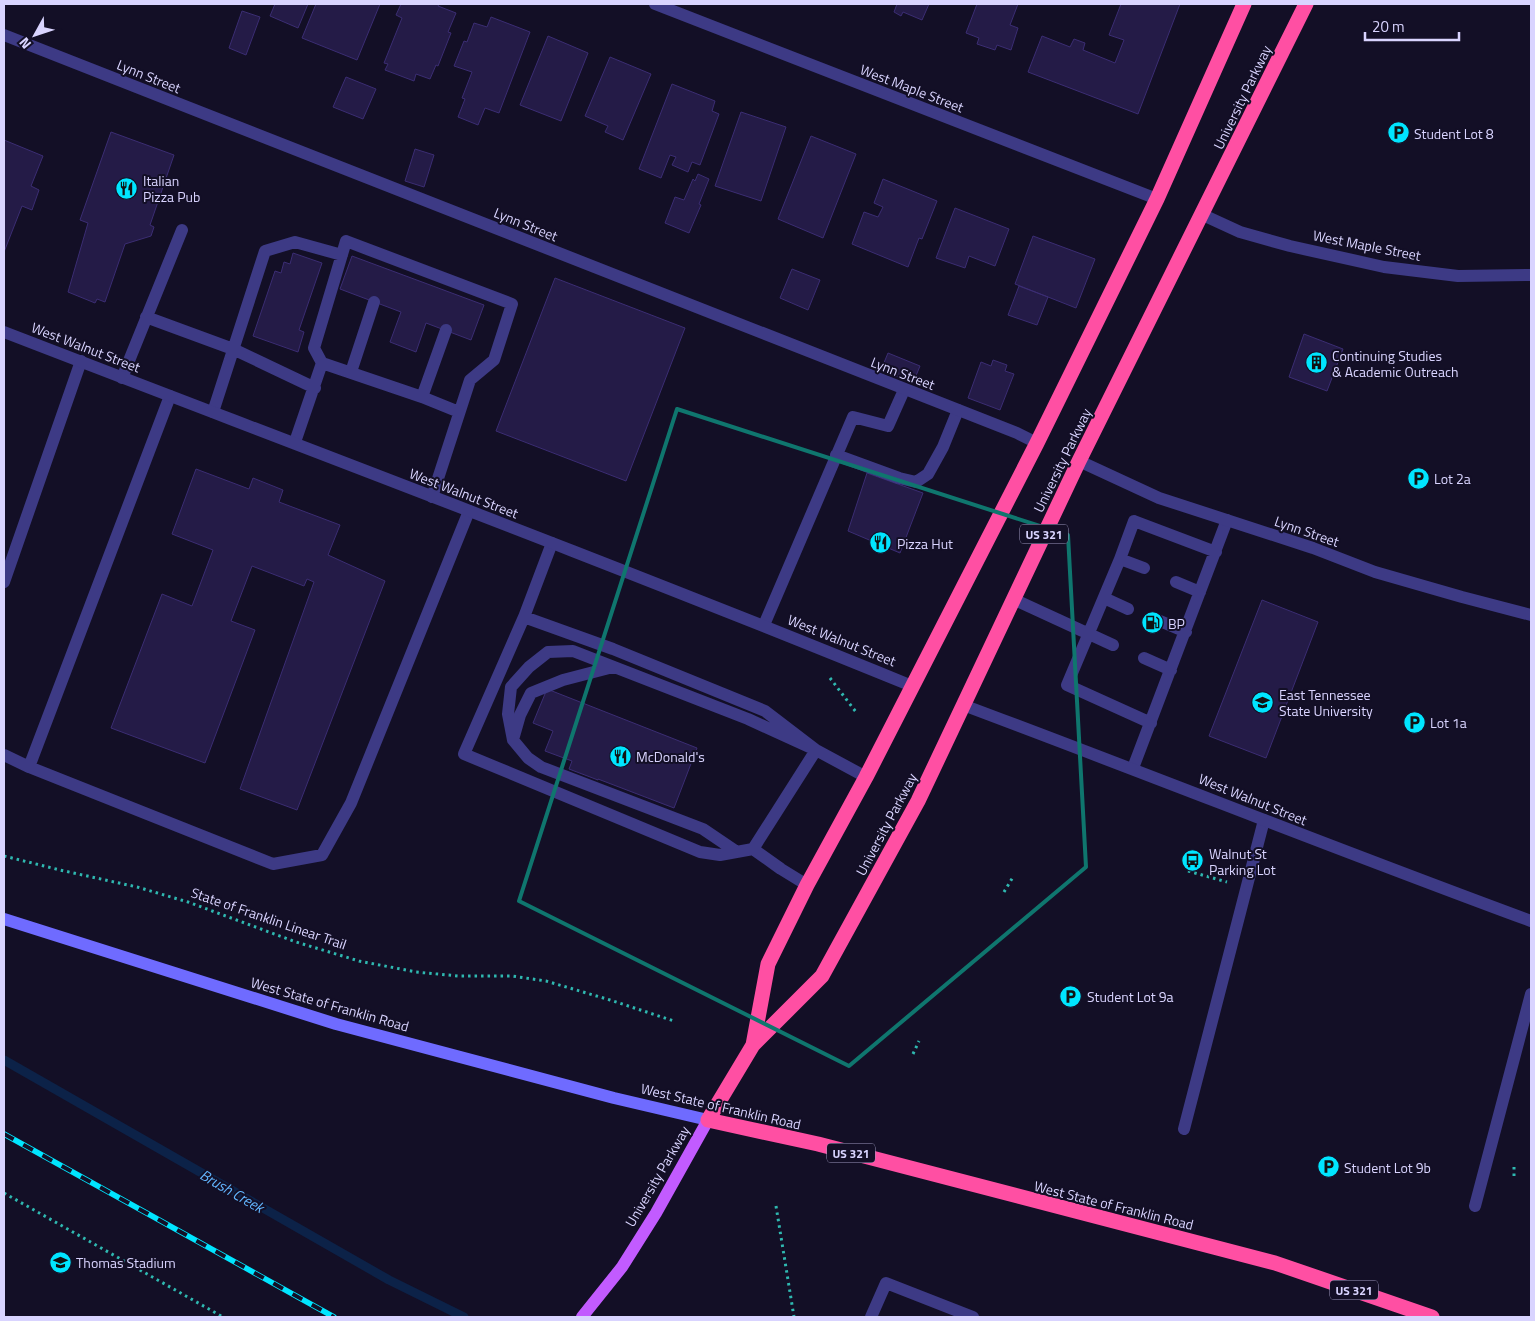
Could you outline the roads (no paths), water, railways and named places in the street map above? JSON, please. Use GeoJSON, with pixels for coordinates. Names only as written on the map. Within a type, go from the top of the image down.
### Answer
{"type":"FeatureCollection","features":[{"type":"Feature","properties":{"kind":"highway","name":"University Parkway"},"geometry":{"type":"LineString","coordinates":[[753,1045],[768,964],[807,885],[866,778],[1158,199],[1244,4]]}},
{"type":"Feature","properties":{"kind":"highway","name":"University Parkway"},"geometry":{"type":"LineString","coordinates":[[708,1120],[753,1045],[822,976],[918,801],[1079,461],[1203,215],[1306,4]]}},
{"type":"Feature","properties":{"kind":"highway","name":"West State of Franklin Road"},"geometry":{"type":"LineString","coordinates":[[708,1120],[818,1144],[1275,1263],[1432,1317]]}},
{"type":"Feature","properties":{"kind":"main road","name":"West State of Franklin Road"},"geometry":{"type":"LineString","coordinates":[[4,919],[336,1024],[614,1098],[708,1120]]}},
{"type":"Feature","properties":{"kind":"main road","name":"University Parkway"},"geometry":{"type":"LineString","coordinates":[[582,1317],[622,1267],[656,1213],[708,1120]]}},
{"type":"Feature","properties":{"kind":"street","name":"West Maple Street"},"geometry":{"type":"LineString","coordinates":[[655,4],[1158,199]]}},
{"type":"Feature","properties":{"kind":"street","name":"Lynn Street"},"geometry":{"type":"LineString","coordinates":[[4,35],[1017,433],[1036,443]]}},
{"type":"Feature","properties":{"kind":"street","name":"West Maple Street"},"geometry":{"type":"LineString","coordinates":[[1203,215],[1240,232],[1290,246],[1384,267],[1458,276],[1531,275]]}},
{"type":"Feature","properties":{"kind":"street"},"geometry":{"type":"LineString","coordinates":[[122,378],[182,230]]}},
{"type":"Feature","properties":{"kind":"street"},"geometry":{"type":"LineString","coordinates":[[295,442],[322,363],[314,348],[346,241],[386,262],[460,290],[512,304],[494,360],[470,380],[432,497]]}},
{"type":"Feature","properties":{"kind":"street"},"geometry":{"type":"LineString","coordinates":[[213,412],[265,251],[295,242],[342,255]]}},
{"type":"Feature","properties":{"kind":"street"},"geometry":{"type":"LineString","coordinates":[[351,372],[374,302]]}},
{"type":"Feature","properties":{"kind":"street"},"geometry":{"type":"LineString","coordinates":[[146,317],[233,350],[315,388]]}},
{"type":"Feature","properties":{"kind":"street"},"geometry":{"type":"LineString","coordinates":[[422,397],[446,330]]}},
{"type":"Feature","properties":{"kind":"street","name":"West Walnut Street"},"geometry":{"type":"LineString","coordinates":[[4,332],[295,442],[764,625],[912,686]]}},
{"type":"Feature","properties":{"kind":"street"},"geometry":{"type":"LineString","coordinates":[[4,582],[81,361]]}},
{"type":"Feature","properties":{"kind":"street"},"geometry":{"type":"LineString","coordinates":[[322,363],[422,397],[459,412]]}},
{"type":"Feature","properties":{"kind":"street"},"geometry":{"type":"LineString","coordinates":[[764,625],[853,417],[888,426],[904,390]]}},
{"type":"Feature","properties":{"kind":"street"},"geometry":{"type":"LineString","coordinates":[[29,768],[170,396]]}},
{"type":"Feature","properties":{"kind":"street"},"geometry":{"type":"LineString","coordinates":[[836,455],[898,478],[916,482],[928,474],[943,447],[958,410]]}},
{"type":"Feature","properties":{"kind":"street","name":"Lynn Street"},"geometry":{"type":"LineString","coordinates":[[1079,461],[1159,498],[1313,548],[1383,574],[1462,598],[1531,615]]}},
{"type":"Feature","properties":{"kind":"street"},"geometry":{"type":"LineString","coordinates":[[4,755],[29,768],[272,864],[322,855],[351,803],[469,511]]}},
{"type":"Feature","properties":{"kind":"street"},"geometry":{"type":"LineString","coordinates":[[1133,768],[1227,520]]}},
{"type":"Feature","properties":{"kind":"street"},"geometry":{"type":"LineString","coordinates":[[1151,723],[1067,685],[1134,521],[1216,552]]}},
{"type":"Feature","properties":{"kind":"street"},"geometry":{"type":"LineString","coordinates":[[552,543],[524,617],[464,754],[700,852],[720,854],[753,849],[807,885]]}},
{"type":"Feature","properties":{"kind":"street"},"geometry":{"type":"LineString","coordinates":[[1120,559],[1144,568]]}},
{"type":"Feature","properties":{"kind":"street"},"geometry":{"type":"LineString","coordinates":[[1176,582],[1200,592]]}},
{"type":"Feature","properties":{"kind":"street"},"geometry":{"type":"LineString","coordinates":[[1104,598],[1128,609]]}},
{"type":"Feature","properties":{"kind":"street"},"geometry":{"type":"LineString","coordinates":[[1013,599],[1113,645]]}},
{"type":"Feature","properties":{"kind":"street"},"geometry":{"type":"LineString","coordinates":[[524,617],[613,649],[765,711],[816,750]]}},
{"type":"Feature","properties":{"kind":"street"},"geometry":{"type":"LineString","coordinates":[[1160,621],[1186,632]]}},
{"type":"Feature","properties":{"kind":"street"},"geometry":{"type":"LineString","coordinates":[[737,852],[703,829],[541,767],[528,758],[513,740],[508,714],[511,687],[529,666],[548,652],[573,651],[748,719],[816,750],[866,778]]}},
{"type":"Feature","properties":{"kind":"street"},"geometry":{"type":"LineString","coordinates":[[1144,658],[1171,670]]}},
{"type":"Feature","properties":{"kind":"street"},"geometry":{"type":"LineString","coordinates":[[513,740],[520,715],[531,693],[563,680],[613,667]]}},
{"type":"Feature","properties":{"kind":"street","name":"West Walnut Street"},"geometry":{"type":"LineString","coordinates":[[963,705],[1133,768],[1378,865],[1531,921]]}},
{"type":"Feature","properties":{"kind":"street"},"geometry":{"type":"LineString","coordinates":[[753,849],[816,750]]}},
{"type":"Feature","properties":{"kind":"street"},"geometry":{"type":"LineString","coordinates":[[1184,1130],[1264,820]]}},
{"type":"Feature","properties":{"kind":"street"},"geometry":{"type":"LineString","coordinates":[[1475,1206],[1531,994]]}},
{"type":"Feature","properties":{"kind":"street"},"geometry":{"type":"LineString","coordinates":[[871,1317],[886,1283],[973,1317]]}},
{"type":"Feature","properties":{"kind":"waterway","name":"Brush Creek"},"geometry":{"type":"LineString","coordinates":[[4,1060],[389,1280],[464,1317]]}},
{"type":"Feature","properties":{"kind":"railway"},"geometry":{"type":"LineString","coordinates":[[4,1134],[334,1317]]}},
{"type":"Feature","properties":{"kind":"place","name":"Student Lot 8"},"geometry":{"type":"Point","coordinates":[1398,133]}},
{"type":"Feature","properties":{"kind":"place","name":"Italian Pizza Pub"},"geometry":{"type":"Point","coordinates":[127,188]}},
{"type":"Feature","properties":{"kind":"place","name":"Continuing Studies & Academic Outreach"},"geometry":{"type":"Point","coordinates":[1316,363]}},
{"type":"Feature","properties":{"kind":"place","name":"Lot 2a"},"geometry":{"type":"Point","coordinates":[1418,478]}},
{"type":"Feature","properties":{"kind":"place","name":"Pizza Hut"},"geometry":{"type":"Point","coordinates":[881,543]}},
{"type":"Feature","properties":{"kind":"place","name":"BP"},"geometry":{"type":"Point","coordinates":[1152,623]}},
{"type":"Feature","properties":{"kind":"place","name":"East Tennessee State University"},"geometry":{"type":"Point","coordinates":[1263,702]}},
{"type":"Feature","properties":{"kind":"place","name":"Lot 1a"},"geometry":{"type":"Point","coordinates":[1414,722]}},
{"type":"Feature","properties":{"kind":"place","name":"McDonald's"},"geometry":{"type":"Point","coordinates":[620,756]}},
{"type":"Feature","properties":{"kind":"place","name":"Walnut St Parking Lot"},"geometry":{"type":"Point","coordinates":[1193,861]}},
{"type":"Feature","properties":{"kind":"place","name":"Student Lot 9a"},"geometry":{"type":"Point","coordinates":[1071,996]}},
{"type":"Feature","properties":{"kind":"place","name":"Student Lot 9b"},"geometry":{"type":"Point","coordinates":[1328,1167]}},
{"type":"Feature","properties":{"kind":"place","name":"Thomas Stadium"},"geometry":{"type":"Point","coordinates":[60,1262]}}]}
